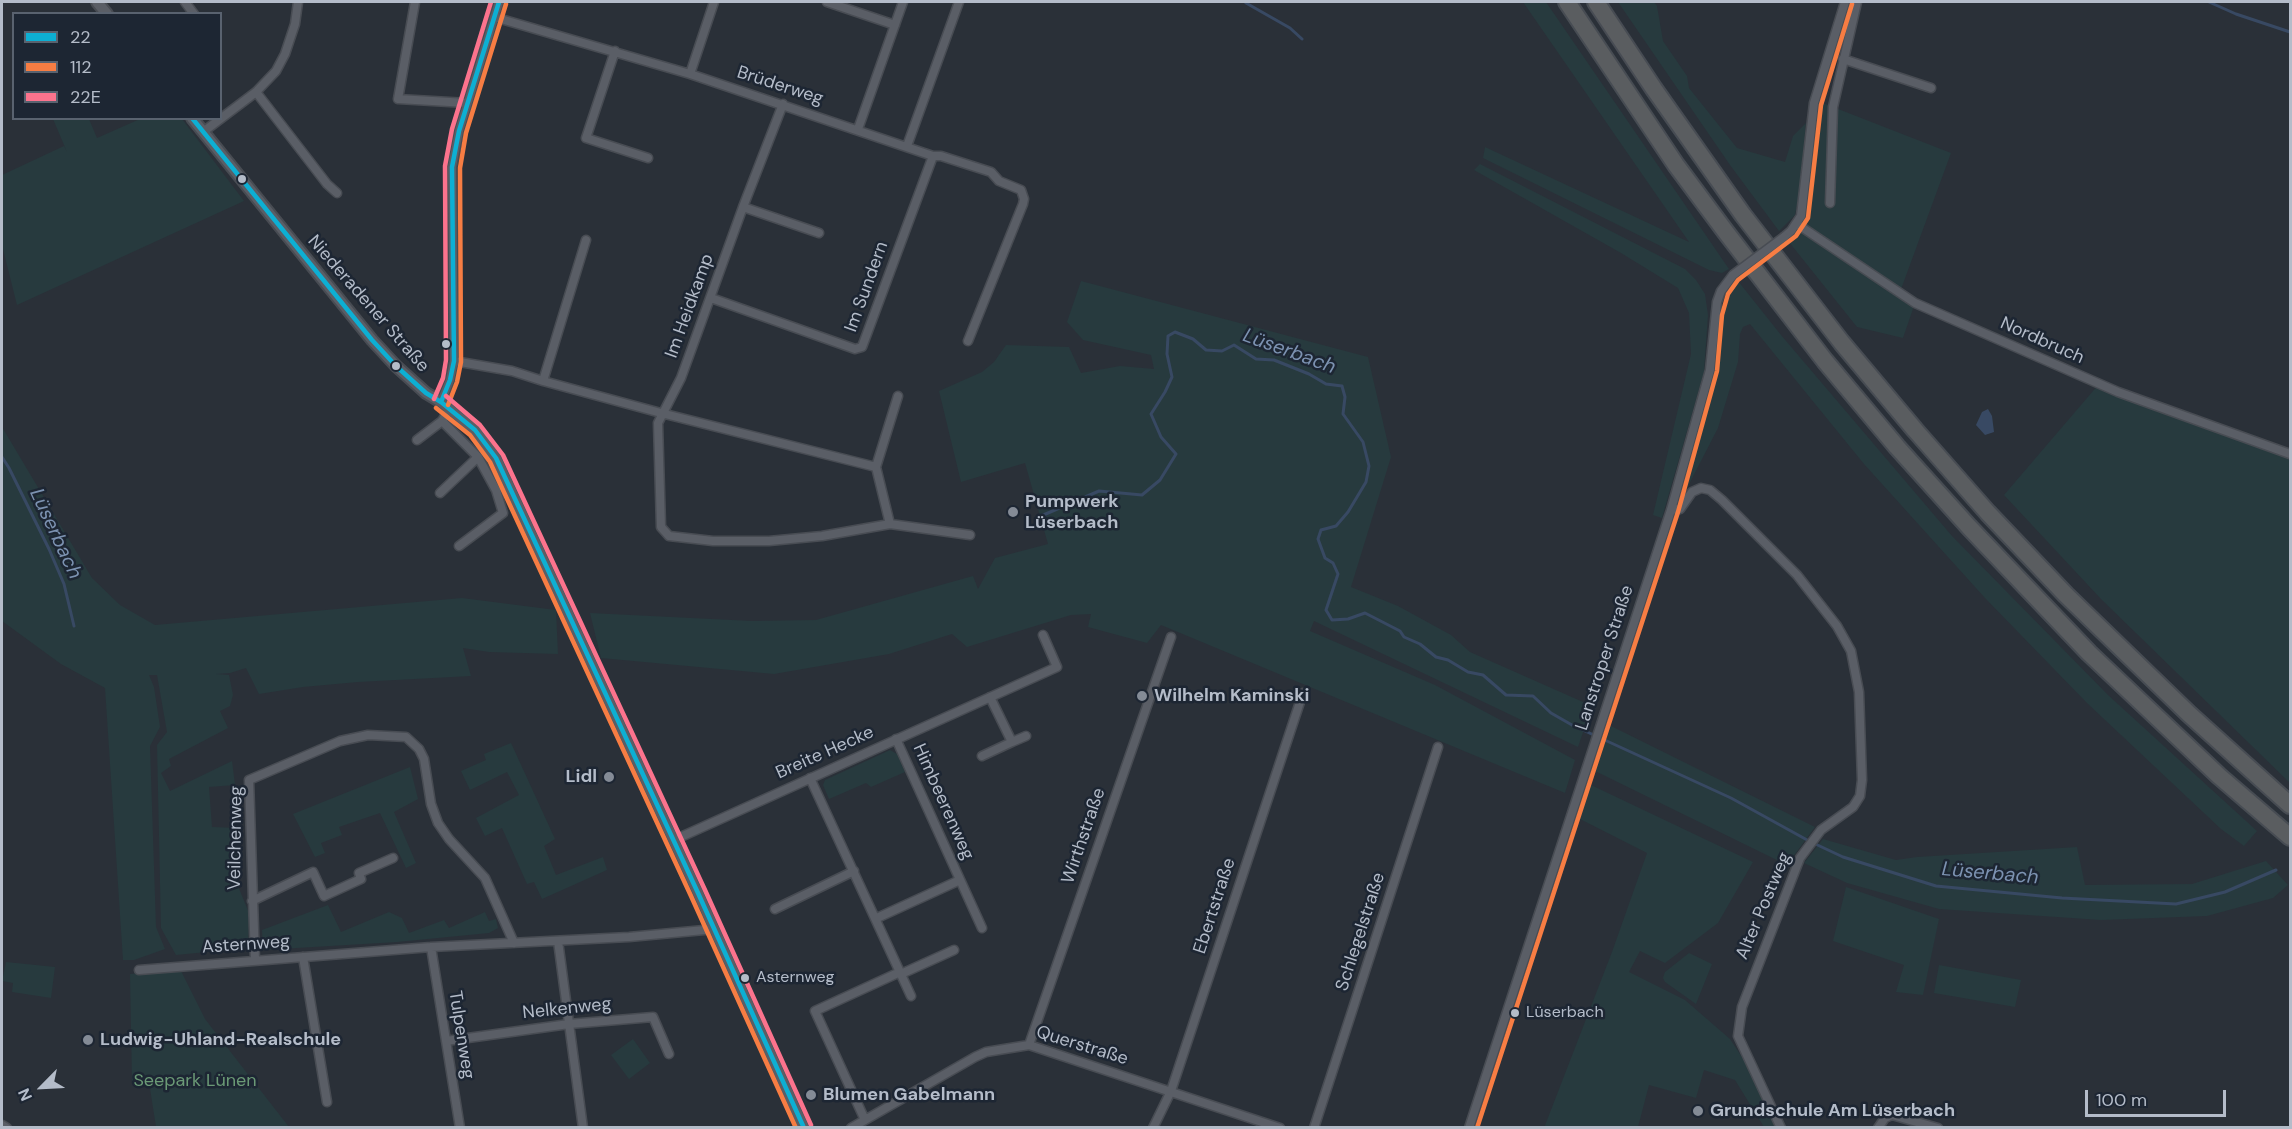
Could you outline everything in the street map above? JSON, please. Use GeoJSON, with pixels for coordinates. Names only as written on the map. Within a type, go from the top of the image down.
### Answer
{"type":"FeatureCollection","features":[{"type":"Feature","properties":{"kind":"highway"},"geometry":{"type":"LineString","coordinates":[[1567,2],[1676,165],[1725,231],[1825,361],[1898,447],[1976,535],[2089,652],[2219,776],[2290,837]]}},
{"type":"Feature","properties":{"kind":"highway"},"geometry":{"type":"LineString","coordinates":[[1596,2],[1743,215],[1842,343],[1915,430],[1988,513],[2074,602],[2189,714],[2290,805]]}},
{"type":"Feature","properties":{"kind":"street"},"geometry":{"type":"LineString","coordinates":[[222,118],[256,92],[276,71],[285,54],[295,24],[298,2]]}},
{"type":"Feature","properties":{"kind":"street"},"geometry":{"type":"LineString","coordinates":[[415,2],[398,99],[467,103]]}},
{"type":"Feature","properties":{"kind":"street"},"geometry":{"type":"LineString","coordinates":[[417,440],[442,421],[454,361],[452,167],[459,131],[499,2]]}},
{"type":"Feature","properties":{"kind":"street"},"geometry":{"type":"LineString","coordinates":[[690,74],[714,2]]}},
{"type":"Feature","properties":{"kind":"street"},"geometry":{"type":"LineString","coordinates":[[827,2],[895,25]]}},
{"type":"Feature","properties":{"kind":"street"},"geometry":{"type":"LineString","coordinates":[[858,129],[903,2]]}},
{"type":"Feature","properties":{"kind":"street"},"geometry":{"type":"LineString","coordinates":[[907,146],[959,2]]}},
{"type":"Feature","properties":{"kind":"street"},"geometry":{"type":"LineString","coordinates":[[1797,224],[1804,206],[1814,103],[1845,2]]}},
{"type":"Feature","properties":{"kind":"street"},"geometry":{"type":"LineString","coordinates":[[1830,203],[1833,107],[1857,2]]}},
{"type":"Feature","properties":{"kind":"street","name":"Brüderweg"},"geometry":{"type":"LineString","coordinates":[[494,17],[690,74],[933,156],[941,156],[991,172],[999,181],[1021,190],[1023,204],[968,341]]}},
{"type":"Feature","properties":{"kind":"street"},"geometry":{"type":"LineString","coordinates":[[615,51],[586,138],[648,158]]}},
{"type":"Feature","properties":{"kind":"street"},"geometry":{"type":"LineString","coordinates":[[1843,59],[1931,88]]}},
{"type":"Feature","properties":{"kind":"street"},"geometry":{"type":"LineString","coordinates":[[256,92],[327,184],[337,193]]}},
{"type":"Feature","properties":{"kind":"street","name":"Im Heidkamp"},"geometry":{"type":"LineString","coordinates":[[661,413],[669,404],[681,378],[783,104]]}},
{"type":"Feature","properties":{"kind":"street","name":"Niederadener Straße"},"geometry":{"type":"LineString","coordinates":[[194,120],[372,340],[426,393],[445,405],[475,430],[496,458],[715,929],[804,1128]]}},
{"type":"Feature","properties":{"kind":"street"},"geometry":{"type":"LineString","coordinates":[[203,132],[219,120]]}},
{"type":"Feature","properties":{"kind":"street","name":"Im Sundern"},"geometry":{"type":"LineString","coordinates":[[711,298],[855,349],[862,346],[933,156]]}},
{"type":"Feature","properties":{"kind":"street"},"geometry":{"type":"LineString","coordinates":[[743,207],[819,233]]}},
{"type":"Feature","properties":{"kind":"street","name":"Lanstroper Straße"},"geometry":{"type":"LineString","coordinates":[[1469,1128],[1671,510],[1710,370],[1720,291],[1733,275],[1784,237],[1797,224]]}},
{"type":"Feature","properties":{"kind":"street","name":"Nordbruch"},"geometry":{"type":"LineString","coordinates":[[1797,224],[1915,303],[2118,392],[2290,454]]}},
{"type":"Feature","properties":{"kind":"street"},"geometry":{"type":"LineString","coordinates":[[543,381],[586,240]]}},
{"type":"Feature","properties":{"kind":"street"},"geometry":{"type":"LineString","coordinates":[[454,361],[512,371],[661,413],[876,467]]}},
{"type":"Feature","properties":{"kind":"street"},"geometry":{"type":"LineString","coordinates":[[890,524],[876,467],[898,396]]}},
{"type":"Feature","properties":{"kind":"street"},"geometry":{"type":"LineString","coordinates":[[661,413],[658,423],[661,527],[669,536],[713,541],[769,541],[822,536],[890,524],[970,535]]}},
{"type":"Feature","properties":{"kind":"street"},"geometry":{"type":"LineString","coordinates":[[442,421],[478,457],[496,490],[503,513],[459,546]]}},
{"type":"Feature","properties":{"kind":"street"},"geometry":{"type":"LineString","coordinates":[[440,493],[478,457]]}},
{"type":"Feature","properties":{"kind":"street","name":"Alter Postweg"},"geometry":{"type":"LineString","coordinates":[[1671,510],[1680,509],[1692,492],[1701,488],[1710,490],[1762,539],[1797,575],[1837,626],[1851,651],[1859,692],[1862,780],[1860,796],[1853,807],[1821,830],[1800,858],[1742,1007],[1738,1036],[1781,1128]]}},
{"type":"Feature","properties":{"kind":"street","name":"Breite Hecke"},"geometry":{"type":"LineString","coordinates":[[674,840],[1057,667],[1043,635]]}},
{"type":"Feature","properties":{"kind":"street","name":"Wirthstraße"},"geometry":{"type":"LineString","coordinates":[[1029,1045],[1171,637]]}},
{"type":"Feature","properties":{"kind":"street","name":"Ebertstraße"},"geometry":{"type":"LineString","coordinates":[[1153,1128],[1170,1091],[1303,693]]}},
{"type":"Feature","properties":{"kind":"street"},"geometry":{"type":"LineString","coordinates":[[990,697],[1012,742]]}},
{"type":"Feature","properties":{"kind":"street","name":"Veilchenweg"},"geometry":{"type":"LineString","coordinates":[[255,960],[249,780],[352,737],[368,735],[406,737],[419,749],[424,759],[430,804],[438,823],[456,848],[485,878],[514,943]]}},
{"type":"Feature","properties":{"kind":"street"},"geometry":{"type":"LineString","coordinates":[[982,756],[1026,736]]}},
{"type":"Feature","properties":{"kind":"street","name":"Himbeerenweg"},"geometry":{"type":"LineString","coordinates":[[896,739],[982,928]]}},
{"type":"Feature","properties":{"kind":"street","name":"Schlegelstraße"},"geometry":{"type":"LineString","coordinates":[[1314,1128],[1438,747]]}},
{"type":"Feature","properties":{"kind":"street"},"geometry":{"type":"LineString","coordinates":[[810,778],[877,918],[911,996]]}},
{"type":"Feature","properties":{"kind":"street","name":"Veilchenweg"},"geometry":{"type":"LineString","coordinates":[[252,901],[313,872],[324,896],[362,879],[359,873],[393,858]]}},
{"type":"Feature","properties":{"kind":"street"},"geometry":{"type":"LineString","coordinates":[[775,909],[854,871]]}},
{"type":"Feature","properties":{"kind":"street","name":"Himbeerenweg"},"geometry":{"type":"LineString","coordinates":[[877,918],[960,880]]}},
{"type":"Feature","properties":{"kind":"street","name":"Asternweg"},"geometry":{"type":"LineString","coordinates":[[139,970],[431,947],[558,941],[715,929]]}},
{"type":"Feature","properties":{"kind":"street"},"geometry":{"type":"LineString","coordinates":[[558,941],[583,1128]]}},
{"type":"Feature","properties":{"kind":"street","name":"Tulpenweg"},"geometry":{"type":"LineString","coordinates":[[431,947],[460,1128]]}},
{"type":"Feature","properties":{"kind":"street"},"geometry":{"type":"LineString","coordinates":[[866,1120],[815,1011],[954,950]]}},
{"type":"Feature","properties":{"kind":"street"},"geometry":{"type":"LineString","coordinates":[[303,957],[327,1102]]}},
{"type":"Feature","properties":{"kind":"street","name":"Nelkenweg"},"geometry":{"type":"LineString","coordinates":[[446,1041],[569,1023],[653,1017],[669,1054]]}},
{"type":"Feature","properties":{"kind":"street","name":"Querstraße"},"geometry":{"type":"LineString","coordinates":[[851,1128],[975,1057],[986,1052],[1029,1045],[1280,1128]]}},
{"type":"Feature","properties":{"kind":"street"},"geometry":{"type":"LineString","coordinates":[[1878,1128],[1885,1118],[1892,1115],[1938,1128]]}},
{"type":"Feature","properties":{"kind":"street"},"geometry":{"type":"LineString","coordinates":[[2,1125],[7,1128]]}},
{"type":"Feature","properties":{"kind":"green space"},"geometry":{"type":"Polygon","coordinates":[[[1523,2],[1546,2],[1729,269],[1722,273],[1709,270],[1483,158],[1485,147],[1689,242],[1523,2]]]}},
{"type":"Feature","properties":{"kind":"green space"},"geometry":{"type":"Polygon","coordinates":[[[1618,2],[1654,2],[1657,6],[1663,41],[1687,76],[1689,88],[1737,148],[1785,162],[1793,136],[1806,123],[1795,215],[1779,231],[1730,165],[1618,2]]]}},
{"type":"Feature","properties":{"kind":"green space"},"geometry":{"type":"Polygon","coordinates":[[[1815,100],[1951,153],[1900,292],[1915,303],[1903,338],[1857,327],[1785,237],[1797,224],[1815,100]]]}},
{"type":"Feature","properties":{"kind":"green space"},"geometry":{"type":"Polygon","coordinates":[[[53,120],[89,120],[97,138],[138,120],[183,120],[244,201],[17,305],[2,245],[2,175],[64,146],[67,152],[53,120]]]}},
{"type":"Feature","properties":{"kind":"green space"},"geometry":{"type":"Polygon","coordinates":[[[1480,164],[1685,269],[1705,294],[1708,315],[1704,372],[1662,518],[1653,515],[1691,354],[1689,313],[1678,288],[1474,170],[1480,164]]]}},
{"type":"Feature","properties":{"kind":"green space"},"geometry":{"type":"Polygon","coordinates":[[[1081,281],[1368,357],[1391,457],[1351,587],[1398,606],[1451,635],[1470,652],[1592,706],[1578,747],[1314,621],[1310,631],[1435,685],[1575,760],[1565,793],[1161,625],[1147,643],[1088,627],[1091,614],[1071,615],[967,647],[952,634],[889,654],[774,674],[601,658],[590,613],[752,621],[816,620],[973,576],[978,589],[995,558],[1048,544],[1025,463],[961,482],[939,391],[982,372],[994,362],[1006,345],[1069,347],[1081,373],[1120,366],[1154,369],[1151,355],[1083,340],[1067,322],[1081,281]]]}},
{"type":"Feature","properties":{"kind":"green space"},"geometry":{"type":"Polygon","coordinates":[[[1738,281],[1952,536],[2108,695],[2257,831],[2244,846],[2221,829],[2087,703],[1985,598],[1864,464],[1750,324],[1743,327],[1740,334],[1738,362],[1718,428],[1684,494],[1680,497],[1711,396],[1720,352],[1725,302],[1738,281]]]}},
{"type":"Feature","properties":{"kind":"green space"},"geometry":{"type":"Polygon","coordinates":[[[2099,384],[2290,456],[2290,783],[2101,599],[2004,495],[2099,384]]]}},
{"type":"Feature","properties":{"kind":"green space"},"geometry":{"type":"Polygon","coordinates":[[[2,427],[92,578],[120,605],[155,625],[462,598],[556,610],[558,654],[489,652],[463,648],[471,676],[358,682],[259,694],[246,668],[216,674],[229,675],[233,695],[230,706],[220,711],[228,728],[169,759],[171,766],[161,773],[170,791],[232,761],[235,785],[209,787],[212,827],[236,828],[238,886],[249,913],[248,948],[176,955],[161,928],[157,745],[167,732],[157,675],[149,675],[154,687],[160,727],[150,746],[156,927],[165,949],[134,960],[123,960],[105,688],[61,664],[2,621],[2,427]]]}},
{"type":"Feature","properties":{"kind":"green space"},"geometry":{"type":"Polygon","coordinates":[[[1611,726],[1815,827],[1787,865],[1595,771],[1611,726]]]}},
{"type":"Feature","properties":{"kind":"green space"},"geometry":{"type":"Polygon","coordinates":[[[511,743],[555,839],[544,846],[556,875],[603,857],[607,870],[542,899],[534,882],[527,884],[502,828],[485,836],[476,818],[519,795],[507,772],[470,790],[461,771],[486,760],[484,754],[511,743]]]}},
{"type":"Feature","properties":{"kind":"green space"},"geometry":{"type":"Polygon","coordinates":[[[890,750],[897,754],[905,772],[871,787],[866,783],[829,799],[823,785],[825,780],[890,750]]]}},
{"type":"Feature","properties":{"kind":"green space"},"geometry":{"type":"Polygon","coordinates":[[[410,767],[418,799],[394,812],[416,863],[406,868],[380,813],[339,827],[342,835],[321,843],[325,853],[315,857],[293,814],[410,767]]]}},
{"type":"Feature","properties":{"kind":"green space"},"geometry":{"type":"Polygon","coordinates":[[[1591,785],[1753,862],[1718,923],[1665,963],[1640,951],[1629,972],[1685,1000],[1730,1039],[1752,1072],[1777,1127],[1764,1127],[1735,1080],[1704,1070],[1696,1098],[1649,1085],[1638,1127],[1544,1128],[1612,952],[1647,853],[1580,819],[1577,799],[1591,785]]]}},
{"type":"Feature","properties":{"kind":"green space"},"geometry":{"type":"Polygon","coordinates":[[[1823,839],[1896,860],[2077,847],[2085,885],[2192,884],[2266,861],[2288,885],[2273,898],[2207,916],[2101,920],[1939,909],[1847,883],[1804,863],[1823,839]]]}},
{"type":"Feature","properties":{"kind":"green space"},"geometry":{"type":"Polygon","coordinates":[[[1846,887],[1939,919],[1923,995],[1896,992],[1904,965],[1833,941],[1846,887]]]}},
{"type":"Feature","properties":{"kind":"green space"},"geometry":{"type":"Polygon","coordinates":[[[328,905],[341,932],[389,912],[402,918],[409,933],[444,920],[449,928],[485,912],[489,921],[496,919],[498,928],[489,933],[397,942],[263,950],[262,930],[328,905]]]}},
{"type":"Feature","properties":{"kind":"green space"},"geometry":{"type":"Polygon","coordinates":[[[1689,953],[1712,964],[1696,1004],[1665,982],[1663,978],[1665,972],[1689,953]]]}},
{"type":"Feature","properties":{"kind":"green space"},"geometry":{"type":"Polygon","coordinates":[[[6,962],[55,967],[51,998],[12,992],[13,983],[2,981],[6,962]]]}},
{"type":"Feature","properties":{"kind":"green space"},"geometry":{"type":"Polygon","coordinates":[[[1939,965],[2021,980],[2015,1007],[1934,993],[1939,965]]]}},
{"type":"Feature","properties":{"kind":"green space","name":"Seepark Lünen"},"geometry":{"type":"Polygon","coordinates":[[[181,971],[205,1019],[289,1127],[156,1127],[149,1082],[132,1082],[130,974],[181,971]]]}},
{"type":"Feature","properties":{"kind":"green space"},"geometry":{"type":"Polygon","coordinates":[[[633,1039],[650,1063],[629,1079],[611,1055],[633,1039]]]}},
{"type":"Feature","properties":{"kind":"water"},"geometry":{"type":"Polygon","coordinates":[[[1988,409],[1992,416],[1994,432],[1985,435],[1976,425],[1982,412],[1988,409]]]}},
{"type":"Feature","properties":{"kind":"waterway"},"geometry":{"type":"LineString","coordinates":[[2209,2],[2236,14],[2290,32]]}},
{"type":"Feature","properties":{"kind":"waterway"},"geometry":{"type":"LineString","coordinates":[[1246,3],[1290,28],[1302,39]]}},
{"type":"Feature","properties":{"kind":"waterway","name":"Lüserbach"},"geometry":{"type":"LineString","coordinates":[[1041,516],[1099,491],[1142,495],[1160,480],[1176,454],[1161,437],[1151,414],[1172,377],[1167,354],[1168,336],[1175,332],[1193,339],[1206,350],[1222,351],[1234,345],[1256,359],[1274,360],[1309,374],[1326,384],[1342,386],[1345,397],[1343,414],[1363,442],[1369,466],[1366,482],[1348,512],[1336,526],[1321,530],[1318,539],[1325,558],[1333,563],[1338,574],[1326,610],[1332,620],[1348,619],[1365,613],[1400,631],[1404,637],[1420,644],[1436,657],[1448,660],[1468,672],[1483,675],[1506,695],[1533,696],[1551,713],[1572,725],[1731,798],[1809,841],[1843,857],[1936,886],[2062,898],[2176,904],[2225,892],[2276,870]]}},
{"type":"Feature","properties":{"kind":"waterway","name":"Lüserbach"},"geometry":{"type":"LineString","coordinates":[[2,457],[49,549],[64,584],[74,626]]}},
{"type":"Feature","properties":{"kind":"transit line","name":"22E"},"geometry":{"type":"LineString","coordinates":[[434,399],[443,378],[446,360],[445,166],[452,129],[491,2]]}},
{"type":"Feature","properties":{"kind":"transit line","name":"22"},"geometry":{"type":"LineString","coordinates":[[441,402],[450,380],[454,361],[452,167],[459,131],[499,2]]}},
{"type":"Feature","properties":{"kind":"transit line","name":"112"},"geometry":{"type":"LineString","coordinates":[[448,405],[457,382],[461,362],[460,168],[466,133],[506,4]]}},
{"type":"Feature","properties":{"kind":"transit line","name":"112"},"geometry":{"type":"LineString","coordinates":[[1477,1128],[1678,512],[1717,371],[1722,315],[1728,294],[1738,280],[1796,236],[1808,218],[1821,105],[1852,4]]}},
{"type":"Feature","properties":{"kind":"transit line","name":"22"},"geometry":{"type":"LineString","coordinates":[[194,120],[372,340],[426,393],[441,402],[475,430],[496,458],[698,893],[804,1128]]}},
{"type":"Feature","properties":{"kind":"transit line","name":"22E"},"geometry":{"type":"LineString","coordinates":[[446,396],[480,425],[503,455],[705,890],[811,1125]]}},
{"type":"Feature","properties":{"kind":"transit line","name":"112"},"geometry":{"type":"LineString","coordinates":[[436,408],[470,435],[490,462],[796,1128]]}},
{"type":"Feature","properties":{"kind":"place","name":"Pumpwerk Lüserbach"},"geometry":{"type":"Point","coordinates":[1013,512]}},
{"type":"Feature","properties":{"kind":"place","name":"Wilhelm Kaminski"},"geometry":{"type":"Point","coordinates":[1142,696]}},
{"type":"Feature","properties":{"kind":"place","name":"Lidl"},"geometry":{"type":"Point","coordinates":[609,777]}},
{"type":"Feature","properties":{"kind":"place","name":"Asternweg"},"geometry":{"type":"Point","coordinates":[745,978]}},
{"type":"Feature","properties":{"kind":"place","name":"Lüserbach"},"geometry":{"type":"Point","coordinates":[1515,1013]}},
{"type":"Feature","properties":{"kind":"place","name":"Ludwig-Uhland-Realschule"},"geometry":{"type":"Point","coordinates":[88,1040]}},
{"type":"Feature","properties":{"kind":"place","name":"Blumen Gabelmann"},"geometry":{"type":"Point","coordinates":[811,1095]}},
{"type":"Feature","properties":{"kind":"place","name":"Grundschule Am Lüserbach"},"geometry":{"type":"Point","coordinates":[1698,1111]}}]}
